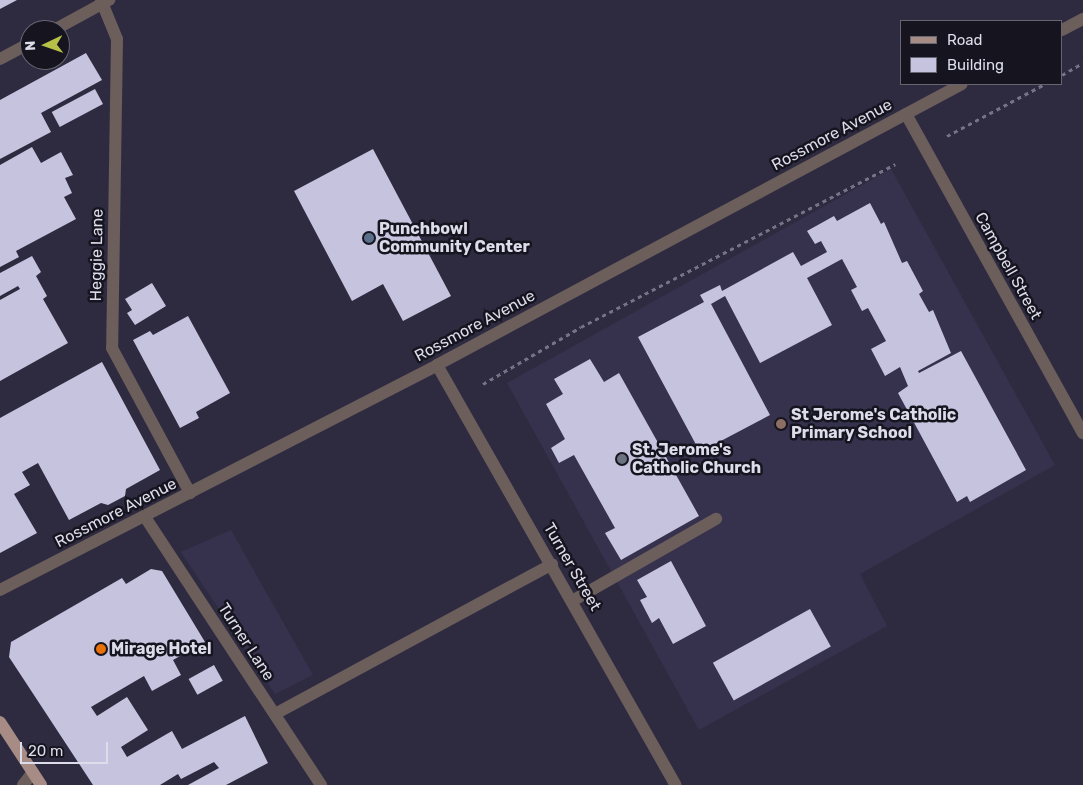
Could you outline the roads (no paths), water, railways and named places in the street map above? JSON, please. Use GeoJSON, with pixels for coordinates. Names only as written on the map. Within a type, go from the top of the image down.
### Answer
{"type":"FeatureCollection","features":[{"type":"Feature","properties":{"kind":"main road"},"geometry":{"type":"LineString","coordinates":[[0,722],[41,785]]}},
{"type":"Feature","properties":{"kind":"street"},"geometry":{"type":"LineString","coordinates":[[70,21],[104,1]]}},
{"type":"Feature","properties":{"kind":"street","name":"Heggie Lane"},"geometry":{"type":"LineString","coordinates":[[104,1],[117,39],[112,348],[190,493]]}},
{"type":"Feature","properties":{"kind":"street"},"geometry":{"type":"LineString","coordinates":[[1063,29],[1083,18]]}},
{"type":"Feature","properties":{"kind":"street"},"geometry":{"type":"LineString","coordinates":[[0,59],[20,48]]}},
{"type":"Feature","properties":{"kind":"street","name":"Rossmore Avenue"},"geometry":{"type":"LineString","coordinates":[[0,590],[437,365],[960,85]]}},
{"type":"Feature","properties":{"kind":"street","name":"Campbell Street"},"geometry":{"type":"LineString","coordinates":[[906,114],[1083,433]]}},
{"type":"Feature","properties":{"kind":"street","name":"Turner Street"},"geometry":{"type":"LineString","coordinates":[[437,365],[552,564],[676,785]]}},
{"type":"Feature","properties":{"kind":"street","name":"Turner Lane"},"geometry":{"type":"LineString","coordinates":[[144,517],[321,785]]}},
{"type":"Feature","properties":{"kind":"street"},"geometry":{"type":"LineString","coordinates":[[572,601],[716,519]]}},
{"type":"Feature","properties":{"kind":"street"},"geometry":{"type":"LineString","coordinates":[[275,714],[552,564]]}},
{"type":"Feature","properties":{"kind":"street"},"geometry":{"type":"LineString","coordinates":[[23,785],[33,772]]}},
{"type":"Feature","properties":{"kind":"place","name":"Punchbowl Community Center"},"geometry":{"type":"Point","coordinates":[369,238]}},
{"type":"Feature","properties":{"kind":"place","name":"St Jerome's Catholic Primary School"},"geometry":{"type":"Point","coordinates":[781,424]}},
{"type":"Feature","properties":{"kind":"place","name":"St. Jerome's Catholic Church"},"geometry":{"type":"Point","coordinates":[622,459]}},
{"type":"Feature","properties":{"kind":"place","name":"Mirage Hotel"},"geometry":{"type":"Point","coordinates":[101,649]}}]}
